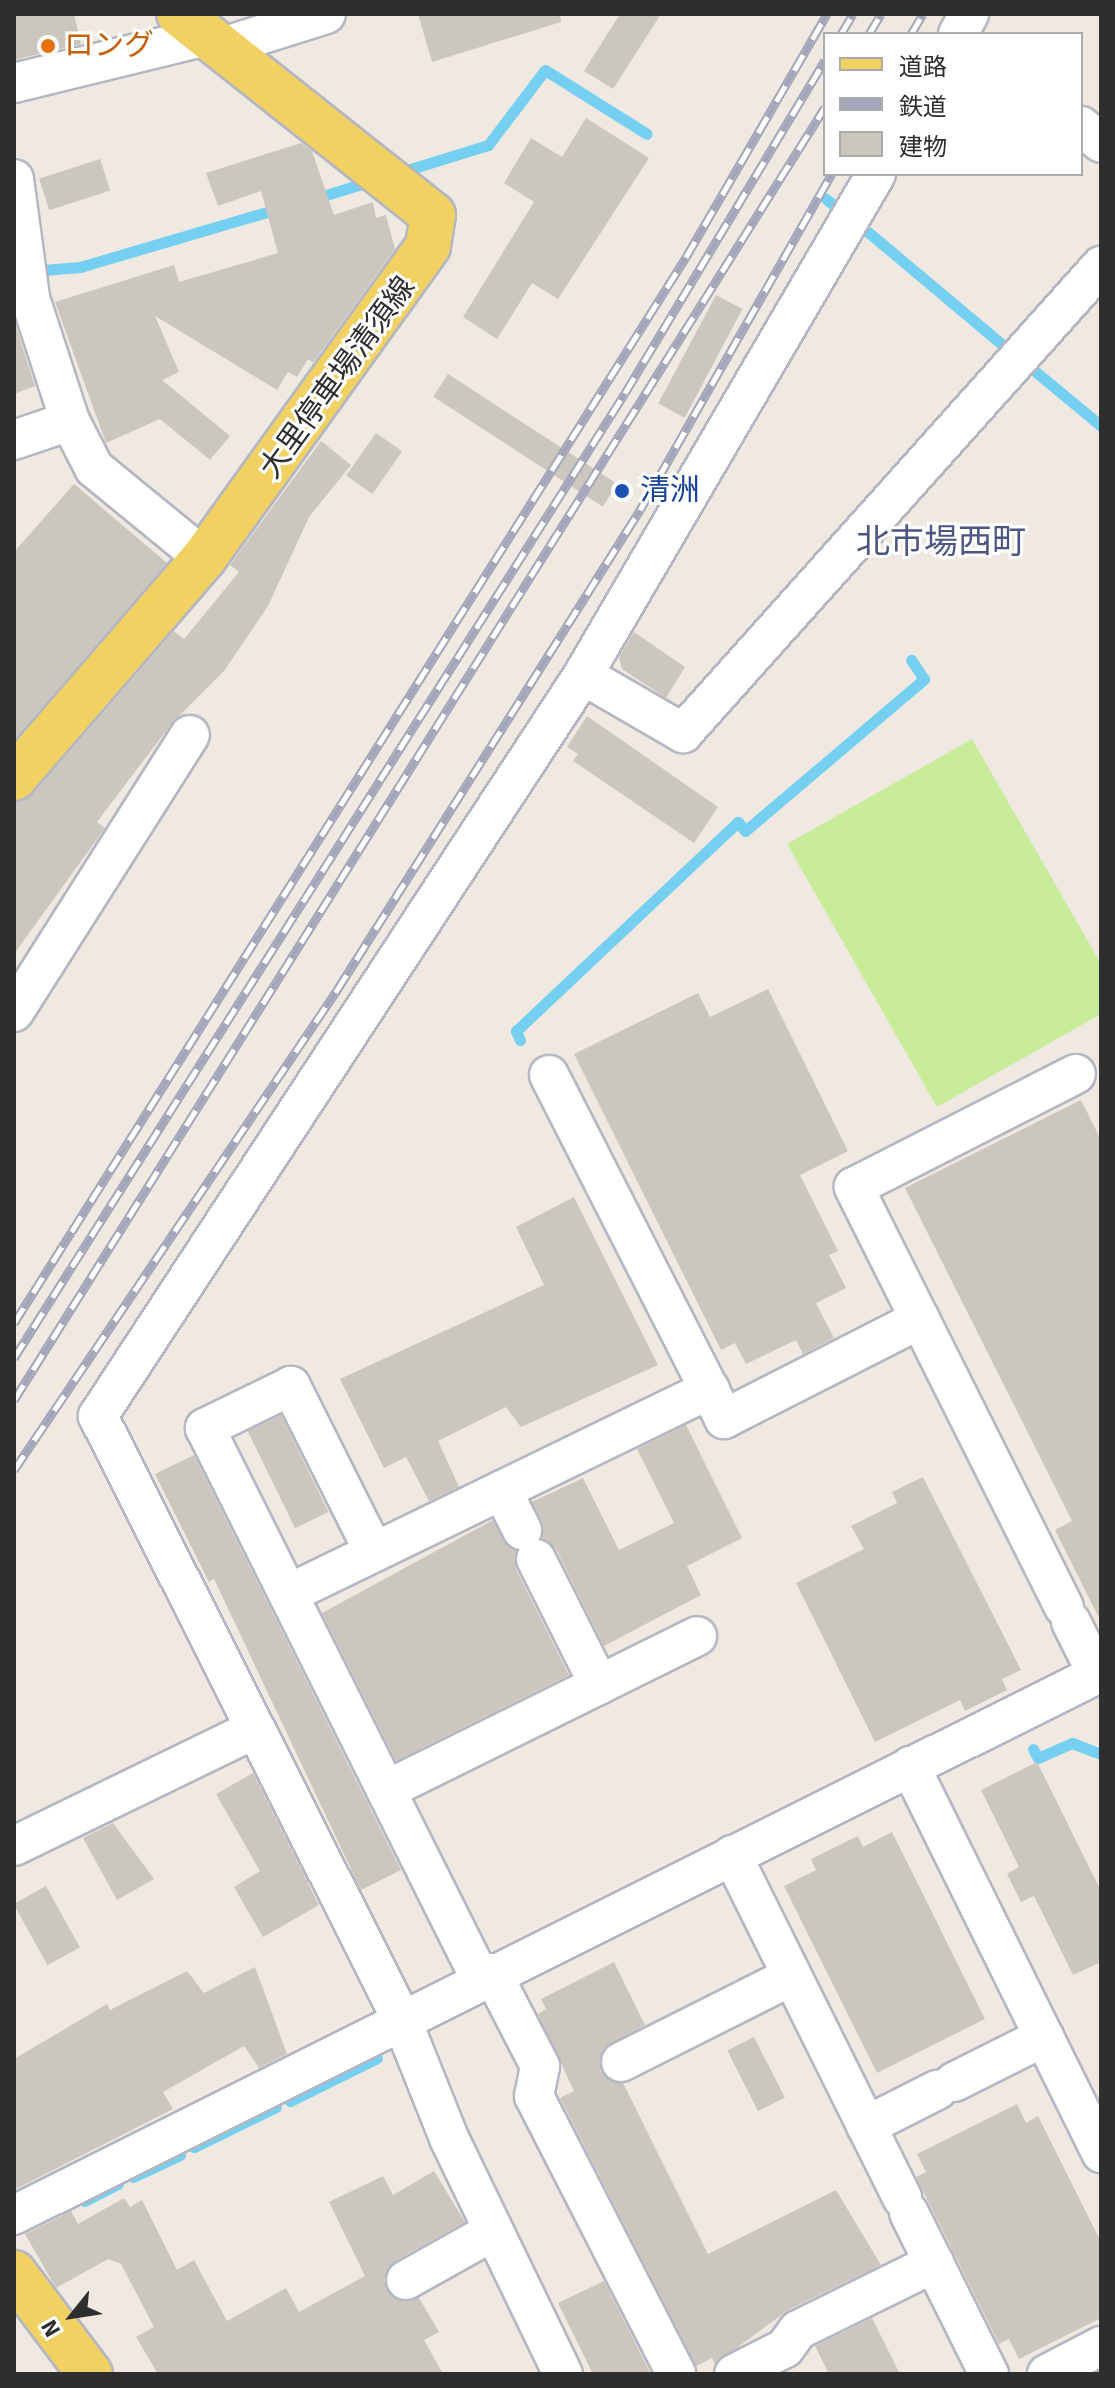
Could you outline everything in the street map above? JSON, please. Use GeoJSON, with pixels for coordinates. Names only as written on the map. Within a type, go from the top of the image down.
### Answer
{"type":"FeatureCollection","features":[{"type":"Feature","properties":{"kind":"main road","name":"大里停車場清須線"},"geometry":{"type":"LineString","coordinates":[[14,778],[204,558],[419,267],[433,215],[213,28]]}},
{"type":"Feature","properties":{"kind":"main road"},"geometry":{"type":"LineString","coordinates":[[14,2273],[90,2374]]}},
{"type":"Feature","properties":{"kind":"street"},"geometry":{"type":"LineString","coordinates":[[14,83],[213,28],[326,14]]}},
{"type":"Feature","properties":{"kind":"street"},"geometry":{"type":"LineString","coordinates":[[1083,128],[1101,143]]}},
{"type":"Feature","properties":{"kind":"street"},"geometry":{"type":"LineString","coordinates":[[563,2374],[492,2232],[401,2018],[98,1416],[583,675],[875,176]]}},
{"type":"Feature","properties":{"kind":"street"},"geometry":{"type":"LineString","coordinates":[[14,179],[30,276],[70,421],[94,468],[204,558]]}},
{"type":"Feature","properties":{"kind":"street"},"geometry":{"type":"LineString","coordinates":[[583,675],[683,733],[1101,266]]}},
{"type":"Feature","properties":{"kind":"street"},"geometry":{"type":"LineString","coordinates":[[14,440],[70,421]]}},
{"type":"Feature","properties":{"kind":"street"},"geometry":{"type":"LineString","coordinates":[[14,1012],[190,735]]}},
{"type":"Feature","properties":{"kind":"street"},"geometry":{"type":"LineString","coordinates":[[14,2215],[401,2018],[1099,1673],[854,1187],[1076,1074]]}},
{"type":"Feature","properties":{"kind":"street"},"geometry":{"type":"LineString","coordinates":[[549,1075],[724,1419],[920,1319]]}},
{"type":"Feature","properties":{"kind":"street"},"geometry":{"type":"LineString","coordinates":[[374,1552],[291,1386],[205,1428],[386,1790],[486,1976],[540,2066],[534,2096],[676,2374]]}},
{"type":"Feature","properties":{"kind":"street"},"geometry":{"type":"LineString","coordinates":[[288,1594],[710,1389]]}},
{"type":"Feature","properties":{"kind":"street"},"geometry":{"type":"LineString","coordinates":[[502,1490],[599,1685]]}},
{"type":"Feature","properties":{"kind":"street"},"geometry":{"type":"LineString","coordinates":[[386,1790],[697,1636]]}},
{"type":"Feature","properties":{"kind":"street"},"geometry":{"type":"LineString","coordinates":[[14,1846],[255,1729]]}},
{"type":"Feature","properties":{"kind":"street"},"geometry":{"type":"LineString","coordinates":[[910,1766],[1044,2037],[1092,2112],[1101,2153]]}},
{"type":"Feature","properties":{"kind":"street"},"geometry":{"type":"LineString","coordinates":[[732,1855],[989,2374]]}},
{"type":"Feature","properties":{"kind":"street"},"geometry":{"type":"LineString","coordinates":[[621,2062],[792,1976]]}},
{"type":"Feature","properties":{"kind":"street"},"geometry":{"type":"LineString","coordinates":[[866,2126],[1044,2037]]}},
{"type":"Feature","properties":{"kind":"street"},"geometry":{"type":"LineString","coordinates":[[406,2280],[492,2232]]}},
{"type":"Feature","properties":{"kind":"street"},"geometry":{"type":"LineString","coordinates":[[734,2374],[785,2348],[798,2330],[934,2263]]}},
{"type":"Feature","properties":{"kind":"street"},"geometry":{"type":"LineString","coordinates":[[1047,2374],[1101,2346]]}},
{"type":"Feature","properties":{"kind":"green space"},"geometry":{"type":"Polygon","coordinates":[[[972,739],[1101,964],[1101,1014],[937,1107],[787,844],[972,739]]]}},
{"type":"Feature","properties":{"kind":"building","name":"ロング"},"geometry":{"type":"Polygon","coordinates":[[[14,14],[74,14],[81,44],[14,60],[14,14]]]}},
{"type":"Feature","properties":{"kind":"building"},"geometry":{"type":"Polygon","coordinates":[[[418,14],[560,14],[561,22],[432,62],[418,14]]]}},
{"type":"Feature","properties":{"kind":"building"},"geometry":{"type":"Polygon","coordinates":[[[620,14],[661,14],[613,89],[584,71],[620,14]]]}},
{"type":"Feature","properties":{"kind":"building"},"geometry":{"type":"Polygon","coordinates":[[[586,118],[649,158],[558,299],[532,283],[497,339],[463,317],[534,202],[504,183],[531,138],[562,157],[586,118]]]}},
{"type":"Feature","properties":{"kind":"building"},"geometry":{"type":"Polygon","coordinates":[[[301,143],[312,151],[334,215],[373,202],[376,218],[386,215],[395,249],[313,363],[308,359],[297,377],[288,372],[277,390],[155,316],[179,372],[162,380],[230,436],[210,460],[160,419],[106,443],[55,302],[174,265],[179,282],[278,253],[261,191],[218,206],[206,173],[301,143]]]}},
{"type":"Feature","properties":{"kind":"building"},"geometry":{"type":"Polygon","coordinates":[[[100,159],[110,190],[49,210],[39,179],[100,159]]]}},
{"type":"Feature","properties":{"kind":"building"},"geometry":{"type":"Polygon","coordinates":[[[716,295],[742,309],[685,418],[658,404],[716,295]]]}},
{"type":"Feature","properties":{"kind":"building"},"geometry":{"type":"Polygon","coordinates":[[[14,320],[35,386],[14,394],[14,320]]]}},
{"type":"Feature","properties":{"kind":"building"},"geometry":{"type":"Polygon","coordinates":[[[448,374],[617,484],[603,507],[433,397],[448,374]]]}},
{"type":"Feature","properties":{"kind":"building"},"geometry":{"type":"Polygon","coordinates":[[[376,433],[402,451],[372,494],[346,476],[376,433]]]}},
{"type":"Feature","properties":{"kind":"building"},"geometry":{"type":"Polygon","coordinates":[[[321,441],[351,465],[309,517],[268,606],[224,671],[172,723],[97,822],[105,828],[14,954],[14,802],[33,794],[174,631],[184,639],[239,572],[230,565],[321,441]]]}},
{"type":"Feature","properties":{"kind":"building"},"geometry":{"type":"Polygon","coordinates":[[[74,484],[167,563],[14,740],[14,552],[74,484]]]}},
{"type":"Feature","properties":{"kind":"building"},"geometry":{"type":"Polygon","coordinates":[[[634,632],[685,667],[666,698],[622,669],[619,657],[634,632]]]}},
{"type":"Feature","properties":{"kind":"building"},"geometry":{"type":"Polygon","coordinates":[[[587,716],[718,807],[694,843],[573,761],[578,754],[567,747],[587,716]]]}},
{"type":"Feature","properties":{"kind":"building"},"geometry":{"type":"Polygon","coordinates":[[[768,989],[848,1151],[800,1175],[838,1251],[829,1255],[846,1288],[816,1303],[834,1338],[803,1354],[796,1340],[746,1364],[735,1343],[721,1350],[574,1054],[698,993],[710,1017],[768,989]]]}},
{"type":"Feature","properties":{"kind":"building"},"geometry":{"type":"Polygon","coordinates":[[[1081,1100],[1101,1140],[1101,1622],[1055,1530],[1072,1521],[905,1188],[1081,1100]]]}},
{"type":"Feature","properties":{"kind":"building"},"geometry":{"type":"Polygon","coordinates":[[[574,1197],[658,1365],[521,1427],[506,1407],[438,1441],[459,1487],[429,1501],[406,1457],[384,1468],[340,1379],[544,1285],[516,1227],[574,1197]]]}},
{"type":"Feature","properties":{"kind":"building"},"geometry":{"type":"Polygon","coordinates":[[[281,1415],[328,1512],[295,1528],[248,1431],[281,1415]]]}},
{"type":"Feature","properties":{"kind":"building"},"geometry":{"type":"Polygon","coordinates":[[[686,1425],[742,1538],[687,1566],[701,1595],[604,1646],[556,1549],[542,1538],[532,1502],[583,1478],[619,1550],[674,1523],[637,1449],[686,1425]]]}},
{"type":"Feature","properties":{"kind":"building"},"geometry":{"type":"Polygon","coordinates":[[[194,1455],[401,1870],[361,1890],[214,1579],[209,1582],[155,1474],[194,1455]]]}},
{"type":"Feature","properties":{"kind":"building"},"geometry":{"type":"Polygon","coordinates":[[[923,1477],[1021,1670],[1002,1679],[1007,1690],[965,1711],[960,1700],[875,1742],[796,1583],[864,1549],[851,1526],[897,1503],[892,1492],[923,1477]]]}},
{"type":"Feature","properties":{"kind":"building"},"geometry":{"type":"Polygon","coordinates":[[[493,1520],[516,1551],[516,1569],[569,1675],[396,1761],[322,1613],[493,1520]]]}},
{"type":"Feature","properties":{"kind":"building"},"geometry":{"type":"Polygon","coordinates":[[[1037,1762],[1101,1891],[1101,1962],[1073,1975],[1034,1896],[1021,1902],[1007,1874],[1019,1867],[981,1790],[1037,1762]]]}},
{"type":"Feature","properties":{"kind":"building"},"geometry":{"type":"Polygon","coordinates":[[[253,1773],[319,1905],[263,1937],[234,1887],[260,1871],[216,1794],[253,1773]]]}},
{"type":"Feature","properties":{"kind":"building"},"geometry":{"type":"Polygon","coordinates":[[[113,1823],[154,1879],[117,1900],[83,1838],[113,1823]]]}},
{"type":"Feature","properties":{"kind":"building"},"geometry":{"type":"Polygon","coordinates":[[[892,1832],[985,2019],[877,2073],[784,1886],[816,1870],[811,1859],[858,1836],[863,1847],[892,1832]]]}},
{"type":"Feature","properties":{"kind":"building"},"geometry":{"type":"Polygon","coordinates":[[[46,1886],[80,1947],[48,1965],[14,1905],[46,1886]]]}},
{"type":"Feature","properties":{"kind":"building"},"geometry":{"type":"Polygon","coordinates":[[[614,1962],[645,2025],[603,2049],[601,2071],[623,2083],[708,2254],[836,2190],[881,2265],[788,2310],[715,2364],[712,2358],[696,2366],[560,2098],[574,2091],[538,2014],[546,2009],[541,1999],[614,1962]]]}},
{"type":"Feature","properties":{"kind":"building"},"geometry":{"type":"Polygon","coordinates":[[[255,1967],[287,2054],[259,2068],[244,2046],[163,2092],[173,2109],[14,2190],[14,2059],[107,2004],[110,2010],[187,1971],[204,1993],[255,1967]]]}},
{"type":"Feature","properties":{"kind":"building"},"geometry":{"type":"Polygon","coordinates":[[[754,2037],[785,2098],[758,2111],[727,2051],[754,2037]]]}},
{"type":"Feature","properties":{"kind":"building"},"geometry":{"type":"Polygon","coordinates":[[[1017,2104],[1026,2123],[1038,2116],[1101,2242],[1101,2318],[1019,2359],[1009,2339],[999,2344],[916,2177],[926,2172],[917,2154],[1017,2104]]]}},
{"type":"Feature","properties":{"kind":"building"},"geometry":{"type":"Polygon","coordinates":[[[434,2171],[465,2222],[395,2261],[384,2280],[395,2299],[419,2298],[439,2332],[424,2340],[443,2374],[158,2374],[136,2337],[154,2327],[121,2264],[108,2259],[56,2288],[25,2234],[71,2211],[78,2224],[124,2198],[130,2207],[142,2200],[177,2270],[194,2260],[227,2321],[286,2288],[299,2312],[365,2276],[329,2202],[383,2176],[393,2195],[434,2171]]]}},
{"type":"Feature","properties":{"kind":"building"},"geometry":{"type":"Polygon","coordinates":[[[604,2281],[650,2372],[647,2374],[593,2374],[558,2303],[604,2281]]]}},
{"type":"Feature","properties":{"kind":"building"},"geometry":{"type":"Polygon","coordinates":[[[872,2318],[900,2374],[829,2374],[815,2346],[872,2318]]]}},
{"type":"Feature","properties":{"kind":"waterway"},"geometry":{"type":"LineString","coordinates":[[404,171],[488,145],[545,70],[647,134]]}},
{"type":"Feature","properties":{"kind":"waterway"},"geometry":{"type":"LineString","coordinates":[[313,199],[362,184]]}},
{"type":"Feature","properties":{"kind":"waterway"},"geometry":{"type":"LineString","coordinates":[[826,199],[839,209]]}},
{"type":"Feature","properties":{"kind":"waterway"},"geometry":{"type":"LineString","coordinates":[[31,271],[80,267],[281,208]]}},
{"type":"Feature","properties":{"kind":"waterway"},"geometry":{"type":"LineString","coordinates":[[868,232],[1004,346]]}},
{"type":"Feature","properties":{"kind":"waterway"},"geometry":{"type":"LineString","coordinates":[[1036,372],[1101,426]]}},
{"type":"Feature","properties":{"kind":"waterway"},"geometry":{"type":"LineString","coordinates":[[520,1040],[516,1031],[738,822],[745,831],[924,679],[911,660]]}},
{"type":"Feature","properties":{"kind":"waterway"},"geometry":{"type":"LineString","coordinates":[[1033,1749],[1038,1758],[1072,1743],[1101,1754]]}},
{"type":"Feature","properties":{"kind":"waterway"},"geometry":{"type":"LineString","coordinates":[[290,2101],[377,2058]]}},
{"type":"Feature","properties":{"kind":"waterway"},"geometry":{"type":"LineString","coordinates":[[194,2147],[276,2107]]}},
{"type":"Feature","properties":{"kind":"waterway"},"geometry":{"type":"LineString","coordinates":[[133,2177],[180,2155]]}},
{"type":"Feature","properties":{"kind":"waterway"},"geometry":{"type":"LineString","coordinates":[[84,2201],[118,2184]]}},
{"type":"Feature","properties":{"kind":"railway"},"geometry":{"type":"LineString","coordinates":[[14,1323],[686,257],[827,14]]}},
{"type":"Feature","properties":{"kind":"railway"},"geometry":{"type":"LineString","coordinates":[[842,32],[853,14]]}},
{"type":"Feature","properties":{"kind":"railway"},"geometry":{"type":"LineString","coordinates":[[870,32],[881,14]]}},
{"type":"Feature","properties":{"kind":"railway"},"geometry":{"type":"LineString","coordinates":[[912,32],[923,14]]}},
{"type":"Feature","properties":{"kind":"railway"},"geometry":{"type":"LineString","coordinates":[[14,1358],[625,393],[823,63]]}},
{"type":"Feature","properties":{"kind":"railway"},"geometry":{"type":"LineString","coordinates":[[14,1400],[823,110]]}},
{"type":"Feature","properties":{"kind":"railway"},"geometry":{"type":"LineString","coordinates":[[14,1470],[337,990],[640,510],[831,176]]}},
{"type":"Feature","properties":{"kind":"place","name":"ロング"},"geometry":{"type":"Point","coordinates":[48,46]}},
{"type":"Feature","properties":{"kind":"place","name":"清洲"},"geometry":{"type":"Point","coordinates":[622,491]}},
{"type":"Feature","properties":{"kind":"district","name":"北市場西町"},"geometry":{"type":"Point","coordinates":[941,543]}}]}
